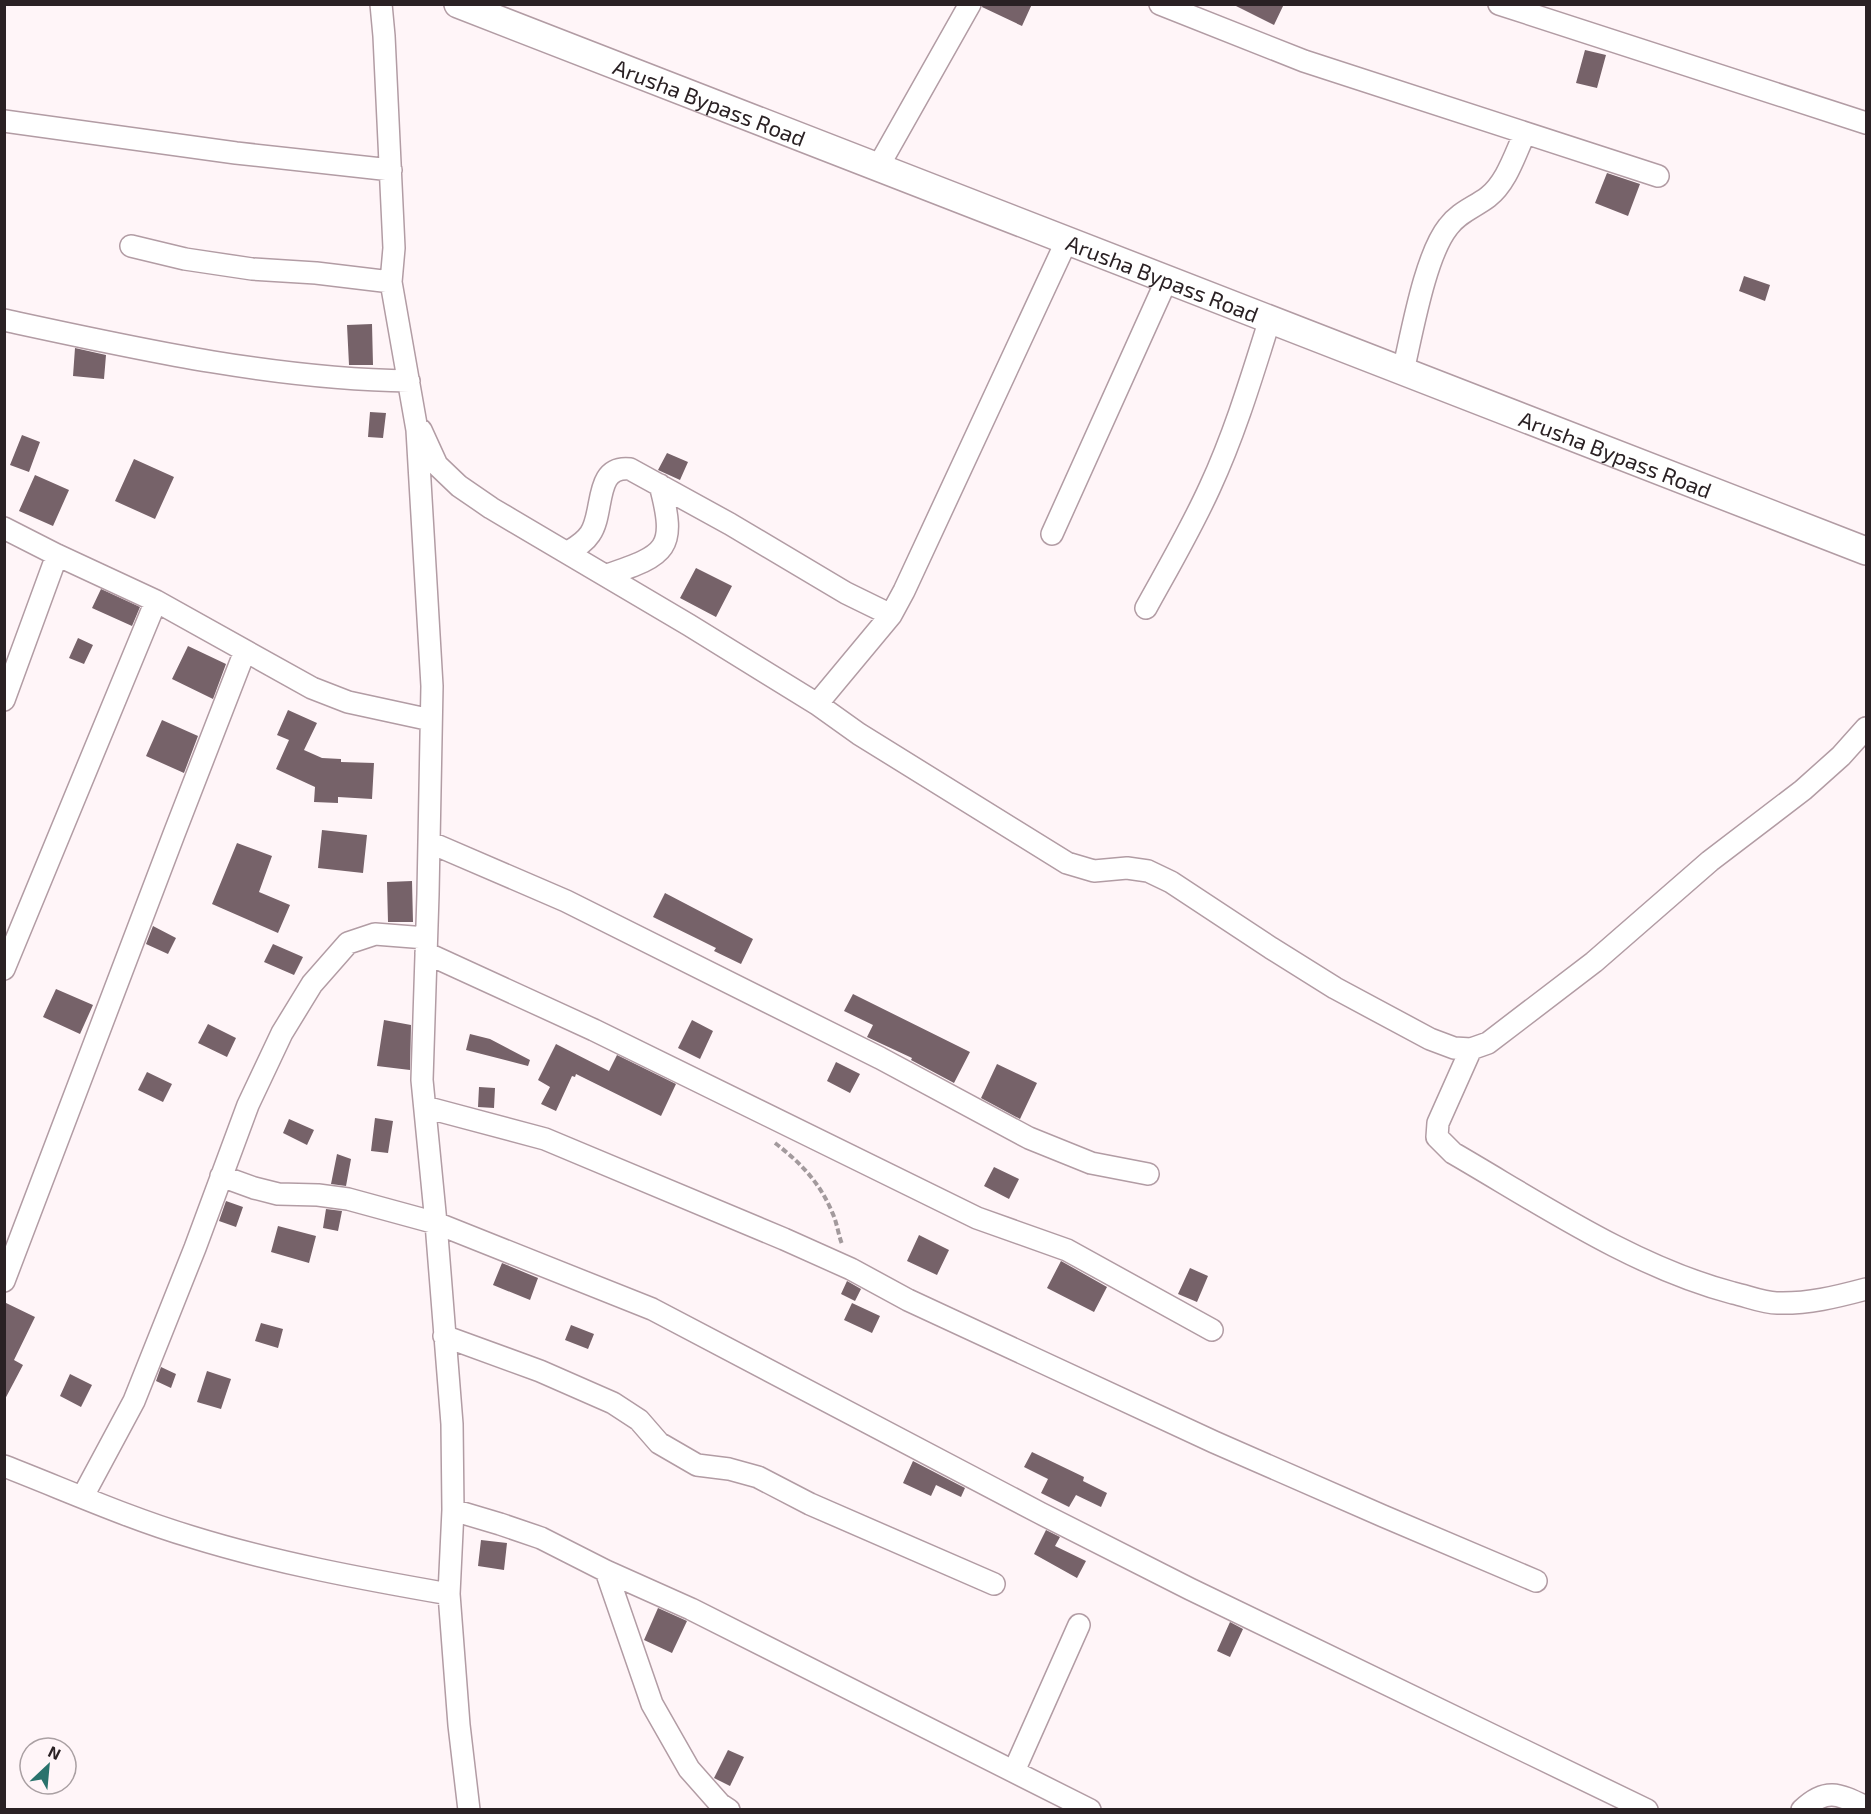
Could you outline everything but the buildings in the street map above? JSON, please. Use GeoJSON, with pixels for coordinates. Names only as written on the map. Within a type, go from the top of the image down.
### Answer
{"type":"FeatureCollection","features":[{"type":"Feature","properties":{"kind":"main road","name":"Arusha Bypass Road"},"geometry":{"type":"LineString","coordinates":[[459,4],[1866,551]]}},
{"type":"Feature","properties":{"kind":"street"},"geometry":{"type":"LineString","coordinates":[[381,4],[394,248],[390,282],[416,419],[432,686],[422,1080],[452,1424],[453,1510],[449,1594],[459,1725],[469,1809]]}},
{"type":"Feature","properties":{"kind":"street"},"geometry":{"type":"LineString","coordinates":[[878,167],[970,4]]}},
{"type":"Feature","properties":{"kind":"street"},"geometry":{"type":"LineString","coordinates":[[1160,4],[1304,61],[1658,176]]}},
{"type":"Feature","properties":{"kind":"street"},"geometry":{"type":"LineString","coordinates":[[1499,4],[1866,123]]}},
{"type":"Feature","properties":{"kind":"street"},"geometry":{"type":"LineString","coordinates":[[4,121],[236,153],[391,170]]}},
{"type":"Feature","properties":{"kind":"street"},"geometry":{"type":"LineString","coordinates":[[1403,371],[1425,280],[1448,227],[1465,210],[1489,196],[1505,176],[1525,133]]}},
{"type":"Feature","properties":{"kind":"street"},"geometry":{"type":"LineString","coordinates":[[817,704],[891,615],[918,563],[1067,240]]}},
{"type":"Feature","properties":{"kind":"street"},"geometry":{"type":"LineString","coordinates":[[131,246],[185,259],[252,269],[316,273],[390,282]]}},
{"type":"Feature","properties":{"kind":"street"},"geometry":{"type":"LineString","coordinates":[[1052,534],[1167,279]]}},
{"type":"Feature","properties":{"kind":"street"},"geometry":{"type":"LineString","coordinates":[[1146,608],[1211,486],[1248,390],[1270,319]]}},
{"type":"Feature","properties":{"kind":"street"},"geometry":{"type":"LineString","coordinates":[[4,320],[104,342],[238,366],[363,381],[409,381]]}},
{"type":"Feature","properties":{"kind":"street"},"geometry":{"type":"LineString","coordinates":[[416,419],[437,465],[459,486],[491,508],[607,575],[817,704],[859,734],[1067,863],[1094,871],[1127,868],[1148,871],[1171,882],[1271,948],[1390,1018],[1430,1039],[1454,1048],[1471,1049],[1488,1043],[1594,963],[1710,861],[1803,790],[1842,756],[1866,728]]}},
{"type":"Feature","properties":{"kind":"street"},"geometry":{"type":"LineString","coordinates":[[568,552],[583,543],[591,533],[597,520],[602,488],[614,471],[621,468],[630,469],[730,524],[827,583],[891,615]]}},
{"type":"Feature","properties":{"kind":"street"},"geometry":{"type":"LineString","coordinates":[[607,575],[651,559],[662,548],[667,535],[668,522],[660,485]]}},
{"type":"Feature","properties":{"kind":"street"},"geometry":{"type":"LineString","coordinates":[[6,531],[156,601],[312,688],[348,702],[431,720]]}},
{"type":"Feature","properties":{"kind":"street"},"geometry":{"type":"LineString","coordinates":[[4,700],[57,555]]}},
{"type":"Feature","properties":{"kind":"street"},"geometry":{"type":"LineString","coordinates":[[4,969],[156,601]]}},
{"type":"Feature","properties":{"kind":"street"},"geometry":{"type":"LineString","coordinates":[[4,1281],[245,651]]}},
{"type":"Feature","properties":{"kind":"street"},"geometry":{"type":"LineString","coordinates":[[429,843],[566,901],[880,1058],[1029,1138],[1091,1163],[1148,1174]]}},
{"type":"Feature","properties":{"kind":"street"},"geometry":{"type":"LineString","coordinates":[[83,1496],[134,1401],[248,1105],[282,1033],[312,984],[348,943],[375,934],[426,946],[977,1218],[1067,1250],[1212,1330]]}},
{"type":"Feature","properties":{"kind":"street"},"geometry":{"type":"LineString","coordinates":[[1471,1049],[1438,1124],[1437,1137],[1453,1153],[1644,1261],[1701,1283],[1774,1304],[1814,1302],[1866,1289]]}},
{"type":"Feature","properties":{"kind":"street"},"geometry":{"type":"LineString","coordinates":[[425,1107],[545,1139],[784,1239],[851,1269],[908,1300],[1214,1442],[1536,1581]]}},
{"type":"Feature","properties":{"kind":"street"},"geometry":{"type":"LineString","coordinates":[[221,1176],[278,1194],[318,1195],[348,1199],[436,1223],[652,1309],[1040,1513],[1190,1589],[1647,1809]]}},
{"type":"Feature","properties":{"kind":"street"},"geometry":{"type":"LineString","coordinates":[[444,1336],[540,1371],[613,1403],[639,1420],[659,1443],[697,1466],[729,1469],[758,1477],[810,1504],[994,1584]]}},
{"type":"Feature","properties":{"kind":"street"},"geometry":{"type":"LineString","coordinates":[[4,1466],[135,1518],[190,1537],[349,1576],[449,1594]]}},
{"type":"Feature","properties":{"kind":"street"},"geometry":{"type":"LineString","coordinates":[[453,1510],[541,1538],[691,1610],[1090,1809]]}},
{"type":"Feature","properties":{"kind":"street"},"geometry":{"type":"LineString","coordinates":[[606,1571],[652,1704],[689,1769],[720,1804],[729,1809]]}},
{"type":"Feature","properties":{"kind":"street"},"geometry":{"type":"LineString","coordinates":[[1014,1771],[1079,1625]]}},
{"type":"Feature","properties":{"kind":"street"},"geometry":{"type":"LineString","coordinates":[[1802,1809],[1814,1799],[1824,1802],[1841,1795],[1866,1807]]}},
{"type":"Feature","properties":{"kind":"path"},"geometry":{"type":"LineString","coordinates":[[773,1142],[809,1172],[820,1187],[833,1213],[851,1269]]}}]}
